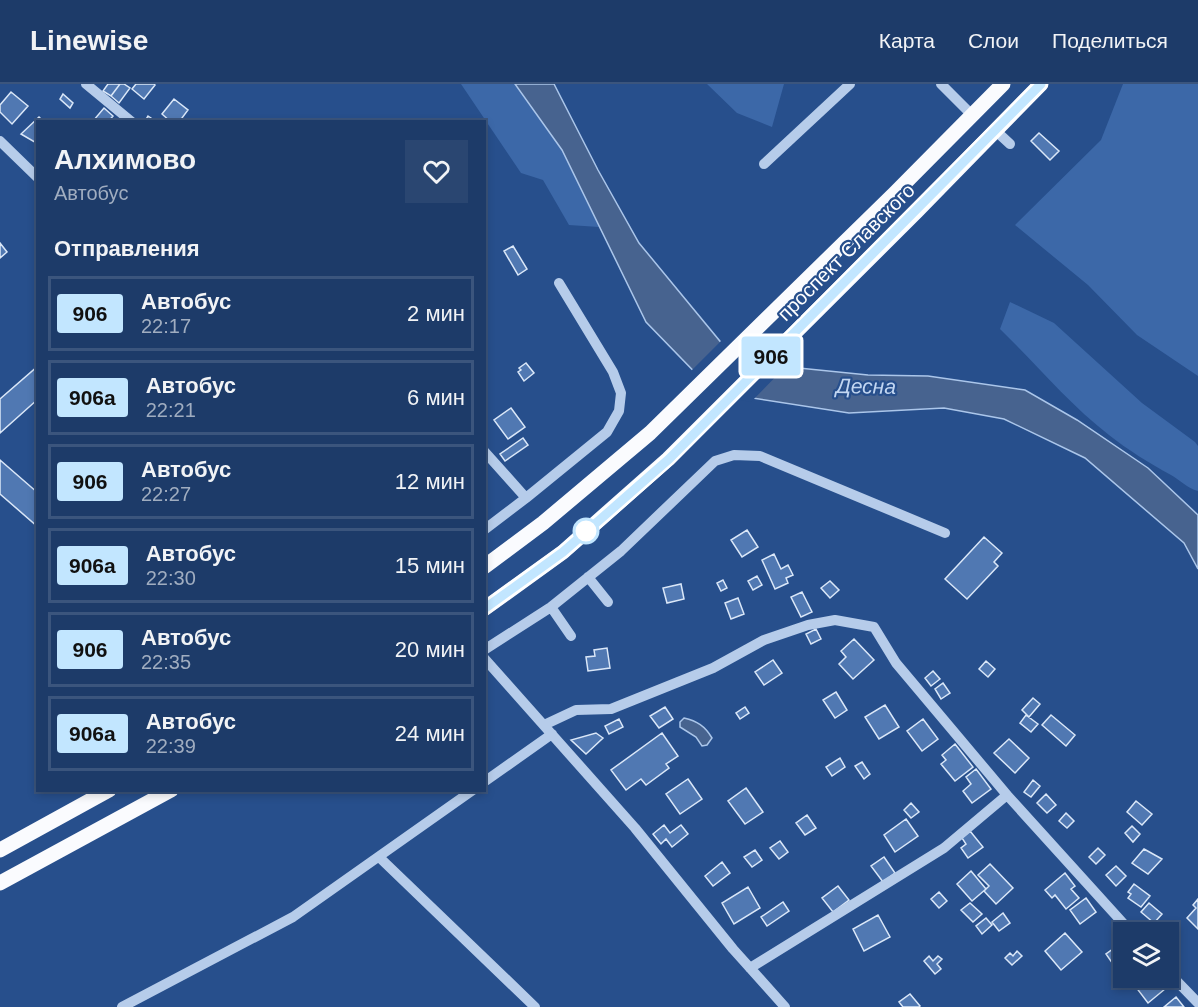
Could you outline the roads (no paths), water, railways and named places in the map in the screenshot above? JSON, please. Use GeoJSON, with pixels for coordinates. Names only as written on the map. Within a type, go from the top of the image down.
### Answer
{"type":"FeatureCollection","features":[{"type":"Feature","properties":{"kind":"main road","name":"проспект Славского"},"geometry":{"type":"LineString","coordinates":[[486,566],[543,523],[650,434],[1003,84]]}},
{"type":"Feature","properties":{"kind":"main road","name":"проспект Славского"},"geometry":{"type":"LineString","coordinates":[[486,608],[563,552],[669,459],[1041,84]]}},
{"type":"Feature","properties":{"kind":"main road"},"geometry":{"type":"LineString","coordinates":[[0,850],[105,792]]}},
{"type":"Feature","properties":{"kind":"main road"},"geometry":{"type":"LineString","coordinates":[[0,883],[167,792]]}},
{"type":"Feature","properties":{"kind":"street"},"geometry":{"type":"LineString","coordinates":[[86,84],[130,120]]}},
{"type":"Feature","properties":{"kind":"street"},"geometry":{"type":"LineString","coordinates":[[764,164],[850,84]]}},
{"type":"Feature","properties":{"kind":"street"},"geometry":{"type":"LineString","coordinates":[[941,84],[972,115]]}},
{"type":"Feature","properties":{"kind":"street"},"geometry":{"type":"LineString","coordinates":[[996,130],[1010,144]]}},
{"type":"Feature","properties":{"kind":"street"},"geometry":{"type":"LineString","coordinates":[[0,141],[36,176]]}},
{"type":"Feature","properties":{"kind":"street"},"geometry":{"type":"LineString","coordinates":[[486,528],[607,432],[619,411],[621,393],[613,372],[559,283]]}},
{"type":"Feature","properties":{"kind":"street"},"geometry":{"type":"LineString","coordinates":[[486,453],[526,498]]}},
{"type":"Feature","properties":{"kind":"street"},"geometry":{"type":"LineString","coordinates":[[486,649],[551,606],[621,551],[715,461],[734,455],[760,456],[945,533]]}},
{"type":"Feature","properties":{"kind":"street"},"geometry":{"type":"LineString","coordinates":[[588,577],[608,602]]}},
{"type":"Feature","properties":{"kind":"street"},"geometry":{"type":"LineString","coordinates":[[551,606],[571,636]]}},
{"type":"Feature","properties":{"kind":"street"},"geometry":{"type":"LineString","coordinates":[[544,725],[576,710],[611,709],[713,668],[764,640],[808,625],[835,620],[874,627],[896,663],[1007,795],[1122,922]]}},
{"type":"Feature","properties":{"kind":"street"},"geometry":{"type":"LineString","coordinates":[[486,660],[635,828],[785,1007]]}},
{"type":"Feature","properties":{"kind":"street"},"geometry":{"type":"LineString","coordinates":[[486,781],[552,734]]}},
{"type":"Feature","properties":{"kind":"street"},"geometry":{"type":"LineString","coordinates":[[122,1007],[293,916],[470,792]]}},
{"type":"Feature","properties":{"kind":"street"},"geometry":{"type":"LineString","coordinates":[[750,968],[944,848],[1007,795]]}},
{"type":"Feature","properties":{"kind":"street"},"geometry":{"type":"LineString","coordinates":[[379,857],[535,1007]]}},
{"type":"Feature","properties":{"kind":"street"},"geometry":{"type":"LineString","coordinates":[[1179,984],[1198,1004]]}},
{"type":"Feature","properties":{"kind":"water","name":"Десна"},"geometry":{"type":"Polygon","coordinates":[[[515,84],[554,84],[639,243],[724,346],[779,366],[868,375],[928,376],[1025,390],[1077,420],[1148,468],[1198,515],[1198,569],[1184,543],[1085,458],[1004,419],[944,408],[849,413],[714,392],[646,322],[562,150],[515,84]]]}},
{"type":"Feature","properties":{"kind":"water"},"geometry":{"type":"Polygon","coordinates":[[[684,718],[697,722],[706,730],[712,738],[707,745],[702,746],[696,737],[680,727],[680,722],[684,718]]]}}]}
